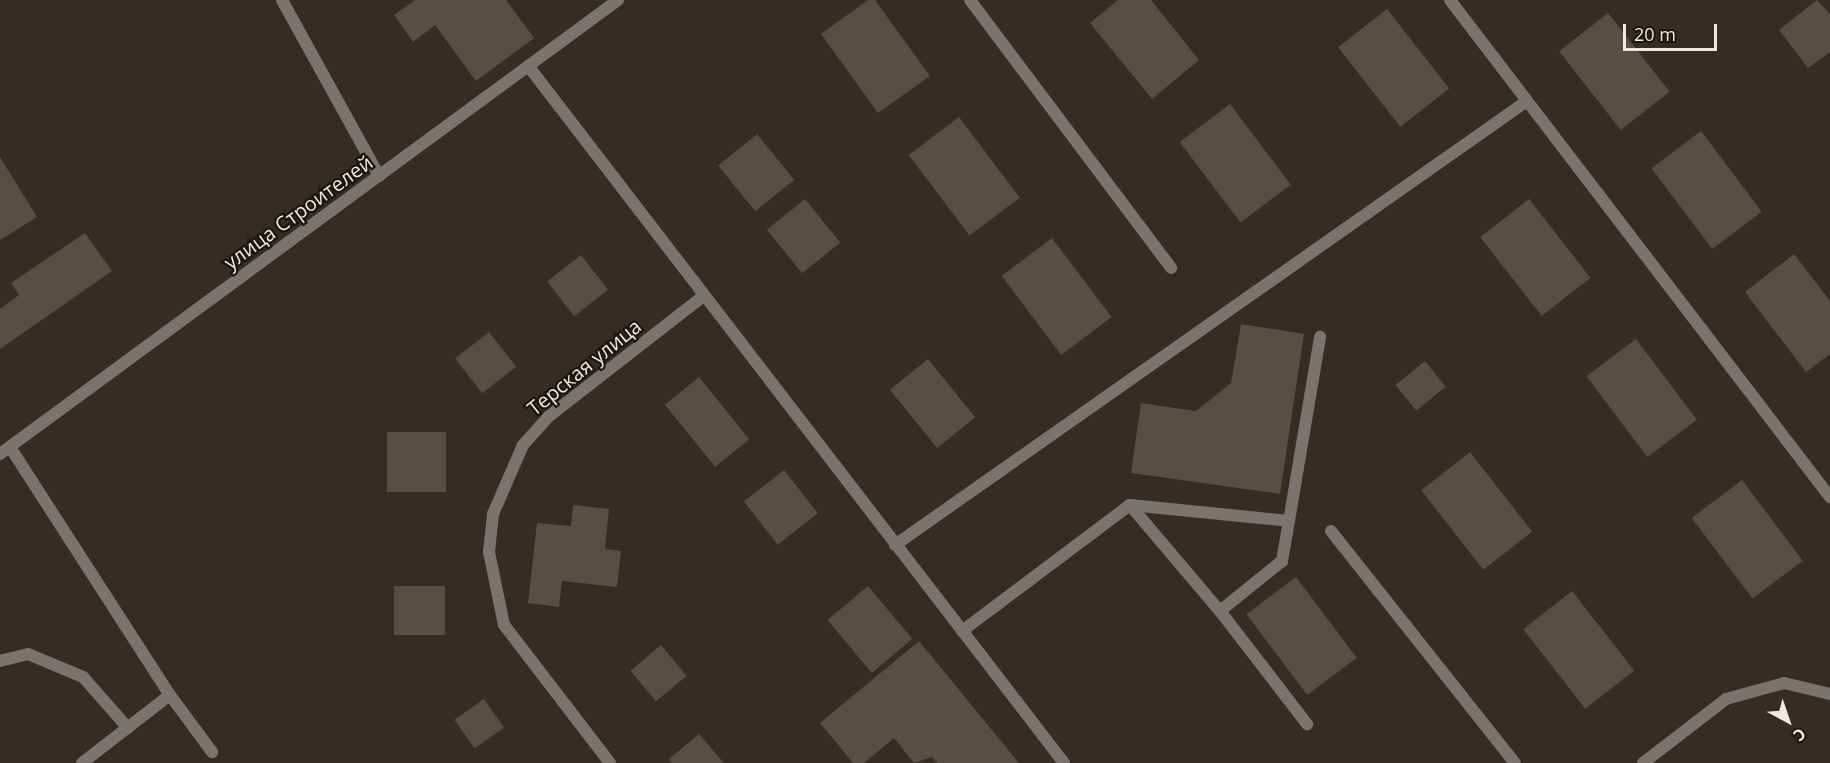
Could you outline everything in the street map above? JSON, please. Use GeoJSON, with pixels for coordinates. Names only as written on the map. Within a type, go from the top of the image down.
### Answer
{"type":"FeatureCollection","features":[{"type":"Feature","properties":{"kind":"street"},"geometry":{"type":"LineString","coordinates":[[282,0],[380,176]]}},
{"type":"Feature","properties":{"kind":"street","name":"улица Строителей"},"geometry":{"type":"LineString","coordinates":[[5,450],[618,0]]}},
{"type":"Feature","properties":{"kind":"street"},"geometry":{"type":"LineString","coordinates":[[970,0],[1171,268]]}},
{"type":"Feature","properties":{"kind":"street"},"geometry":{"type":"LineString","coordinates":[[1450,0],[1830,497]]}},
{"type":"Feature","properties":{"kind":"street"},"geometry":{"type":"LineString","coordinates":[[529,67],[702,297],[1064,763]]}},
{"type":"Feature","properties":{"kind":"street"},"geometry":{"type":"LineString","coordinates":[[895,545],[1527,101]]}},
{"type":"Feature","properties":{"kind":"street","name":"Терская улица"},"geometry":{"type":"LineString","coordinates":[[610,763],[504,625],[489,552],[493,514],[523,445],[548,417],[702,297]]}},
{"type":"Feature","properties":{"kind":"street"},"geometry":{"type":"LineString","coordinates":[[1220,611],[1281,561],[1320,337]]}},
{"type":"Feature","properties":{"kind":"street"},"geometry":{"type":"LineString","coordinates":[[5,450],[170,695],[212,752]]}},
{"type":"Feature","properties":{"kind":"street"},"geometry":{"type":"LineString","coordinates":[[962,631],[1130,505],[1289,520]]}},
{"type":"Feature","properties":{"kind":"street"},"geometry":{"type":"LineString","coordinates":[[1130,505],[1220,611],[1307,724]]}},
{"type":"Feature","properties":{"kind":"street"},"geometry":{"type":"LineString","coordinates":[[1331,531],[1515,763]]}},
{"type":"Feature","properties":{"kind":"street"},"geometry":{"type":"LineString","coordinates":[[0,661],[28,654],[83,677],[128,728]]}},
{"type":"Feature","properties":{"kind":"street"},"geometry":{"type":"LineString","coordinates":[[1642,763],[1726,699],[1784,683],[1830,694]]}},
{"type":"Feature","properties":{"kind":"street"},"geometry":{"type":"LineString","coordinates":[[82,763],[170,695]]}},
{"type":"Feature","properties":{"kind":"building"},"geometry":{"type":"Polygon","coordinates":[[[415,0],[506,0],[534,38],[476,81],[435,25],[413,42],[394,15],[415,0]]]}},
{"type":"Feature","properties":{"kind":"building"},"geometry":{"type":"Polygon","coordinates":[[[868,0],[875,0],[930,76],[878,113],[821,34],[868,0]]]}},
{"type":"Feature","properties":{"kind":"building"},"geometry":{"type":"Polygon","coordinates":[[[1118,0],[1151,0],[1199,60],[1152,99],[1090,23],[1118,0]]]}},
{"type":"Feature","properties":{"kind":"building"},"geometry":{"type":"Polygon","coordinates":[[[1817,0],[1830,14],[1830,52],[1808,68],[1779,30],[1817,0]]]}},
{"type":"Feature","properties":{"kind":"building"},"geometry":{"type":"Polygon","coordinates":[[[1387,9],[1449,89],[1400,127],[1338,47],[1387,9]]]}},
{"type":"Feature","properties":{"kind":"building"},"geometry":{"type":"Polygon","coordinates":[[[1608,13],[1670,92],[1621,130],[1559,51],[1608,13]]]}},
{"type":"Feature","properties":{"kind":"building"},"geometry":{"type":"Polygon","coordinates":[[[1230,104],[1291,185],[1240,223],[1180,142],[1230,104]]]}},
{"type":"Feature","properties":{"kind":"building"},"geometry":{"type":"Polygon","coordinates":[[[959,117],[1020,198],[969,236],[909,155],[959,117]]]}},
{"type":"Feature","properties":{"kind":"building"},"geometry":{"type":"Polygon","coordinates":[[[1701,131],[1762,212],[1712,249],[1651,168],[1701,131]]]}},
{"type":"Feature","properties":{"kind":"building"},"geometry":{"type":"Polygon","coordinates":[[[757,134],[794,180],[755,211],[718,165],[757,134]]]}},
{"type":"Feature","properties":{"kind":"building"},"geometry":{"type":"Polygon","coordinates":[[[0,157],[37,217],[0,240],[0,157]]]}},
{"type":"Feature","properties":{"kind":"building"},"geometry":{"type":"Polygon","coordinates":[[[805,199],[840,243],[802,273],[767,230],[805,199]]]}},
{"type":"Feature","properties":{"kind":"building"},"geometry":{"type":"Polygon","coordinates":[[[1529,199],[1591,278],[1542,316],[1480,237],[1529,199]]]}},
{"type":"Feature","properties":{"kind":"building"},"geometry":{"type":"Polygon","coordinates":[[[85,233],[112,271],[0,349],[0,309],[19,295],[11,283],[85,233]]]}},
{"type":"Feature","properties":{"kind":"building"},"geometry":{"type":"Polygon","coordinates":[[[1052,238],[1112,317],[1061,355],[1002,276],[1052,238]]]}},
{"type":"Feature","properties":{"kind":"building"},"geometry":{"type":"Polygon","coordinates":[[[1794,254],[1830,301],[1830,354],[1806,372],[1745,292],[1794,254]]]}},
{"type":"Feature","properties":{"kind":"building"},"geometry":{"type":"Polygon","coordinates":[[[581,255],[608,290],[574,316],[547,281],[581,255]]]}},
{"type":"Feature","properties":{"kind":"building"},"geometry":{"type":"Polygon","coordinates":[[[1241,324],[1304,334],[1280,494],[1131,473],[1141,403],[1196,411],[1231,383],[1241,324]]]}},
{"type":"Feature","properties":{"kind":"building"},"geometry":{"type":"Polygon","coordinates":[[[489,332],[516,367],[482,393],[455,358],[489,332]]]}},
{"type":"Feature","properties":{"kind":"building"},"geometry":{"type":"Polygon","coordinates":[[[1636,339],[1697,420],[1647,457],[1586,376],[1636,339]]]}},
{"type":"Feature","properties":{"kind":"building"},"geometry":{"type":"Polygon","coordinates":[[[928,359],[975,417],[937,448],[890,390],[928,359]]]}},
{"type":"Feature","properties":{"kind":"building"},"geometry":{"type":"Polygon","coordinates":[[[1425,361],[1446,387],[1416,411],[1395,385],[1425,361]]]}},
{"type":"Feature","properties":{"kind":"building"},"geometry":{"type":"Polygon","coordinates":[[[699,377],[749,439],[715,467],[665,405],[699,377]]]}},
{"type":"Feature","properties":{"kind":"building"},"geometry":{"type":"Polygon","coordinates":[[[387,432],[446,432],[446,492],[387,492],[387,432]]]}},
{"type":"Feature","properties":{"kind":"building"},"geometry":{"type":"Polygon","coordinates":[[[1470,452],[1532,532],[1483,570],[1421,490],[1470,452]]]}},
{"type":"Feature","properties":{"kind":"building"},"geometry":{"type":"Polygon","coordinates":[[[784,470],[818,513],[778,545],[744,501],[784,470]]]}},
{"type":"Feature","properties":{"kind":"building"},"geometry":{"type":"Polygon","coordinates":[[[1742,480],[1803,561],[1752,599],[1692,518],[1742,480]]]}},
{"type":"Feature","properties":{"kind":"building"},"geometry":{"type":"Polygon","coordinates":[[[573,505],[609,509],[605,549],[621,551],[617,587],[562,581],[559,607],[528,603],[537,523],[571,526],[573,505]]]}},
{"type":"Feature","properties":{"kind":"building"},"geometry":{"type":"Polygon","coordinates":[[[1296,577],[1357,658],[1307,695],[1246,614],[1296,577]]]}},
{"type":"Feature","properties":{"kind":"building"},"geometry":{"type":"Polygon","coordinates":[[[394,586],[445,586],[445,635],[394,635],[394,586]]]}},
{"type":"Feature","properties":{"kind":"building"},"geometry":{"type":"Polygon","coordinates":[[[868,586],[912,639],[872,673],[827,620],[868,586]]]}},
{"type":"Feature","properties":{"kind":"building"},"geometry":{"type":"Polygon","coordinates":[[[1572,591],[1634,671],[1585,709],[1523,629],[1572,591]]]}},
{"type":"Feature","properties":{"kind":"building"},"geometry":{"type":"Polygon","coordinates":[[[919,641],[1019,763],[937,763],[932,757],[914,763],[894,738],[864,763],[853,763],[820,723],[919,641]]]}},
{"type":"Feature","properties":{"kind":"building"},"geometry":{"type":"Polygon","coordinates":[[[661,645],[687,676],[656,701],[630,671],[661,645]]]}},
{"type":"Feature","properties":{"kind":"building"},"geometry":{"type":"Polygon","coordinates":[[[484,699],[504,728],[475,748],[455,720],[484,699]]]}},
{"type":"Feature","properties":{"kind":"building"},"geometry":{"type":"Polygon","coordinates":[[[699,734],[724,763],[672,763],[669,759],[699,734]]]}}]}
